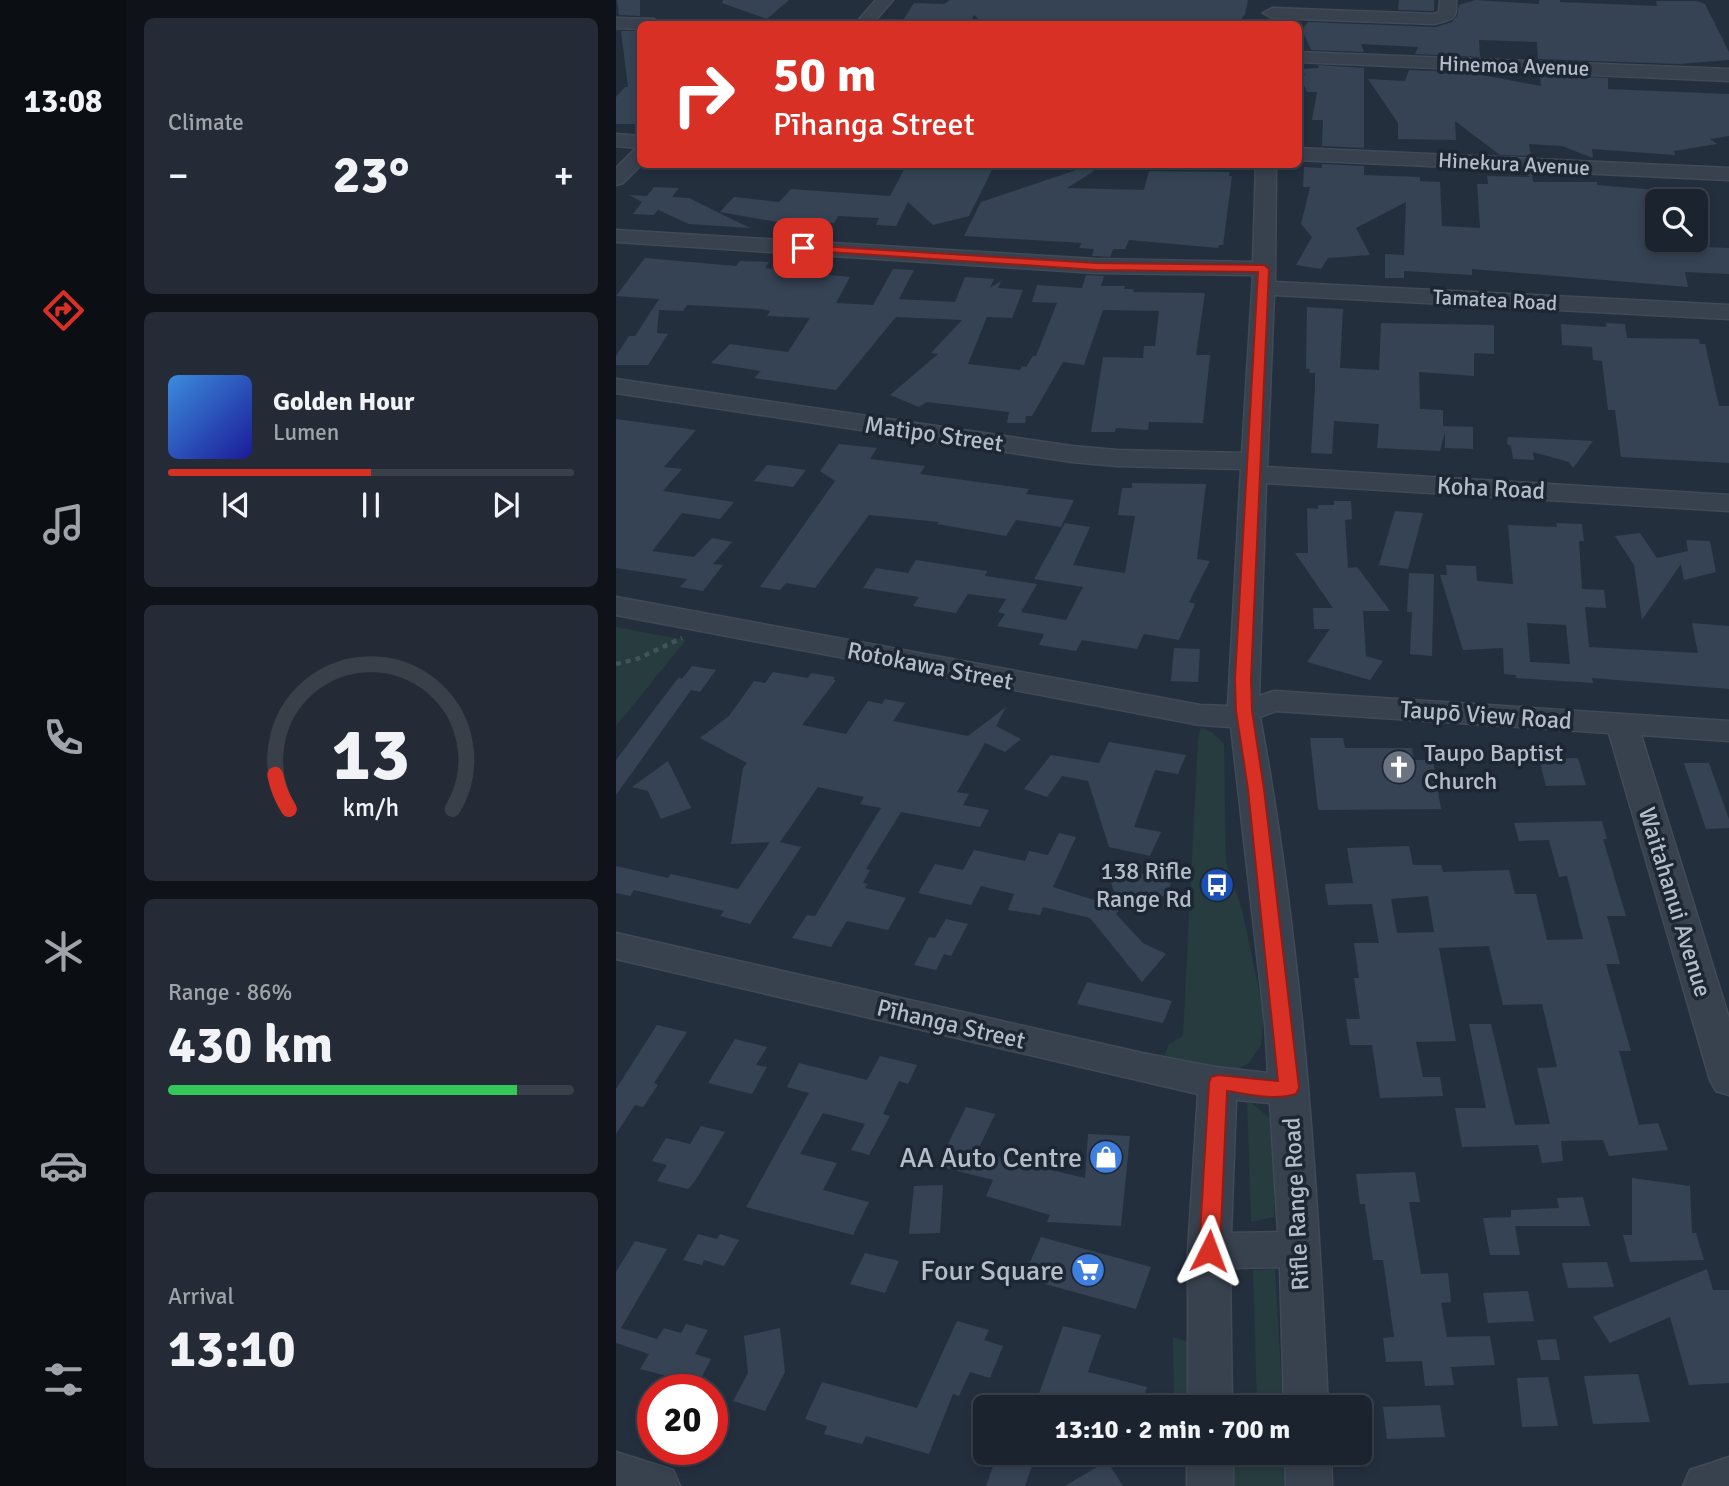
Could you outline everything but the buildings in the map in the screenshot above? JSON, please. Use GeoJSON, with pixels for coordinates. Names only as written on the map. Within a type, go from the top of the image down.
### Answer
{"type":"FeatureCollection","features":[{"type":"Feature","properties":{"kind":"street"},"geometry":{"type":"LineString","coordinates":[[866,21],[885,0]]}},
{"type":"Feature","properties":{"kind":"street"},"geometry":{"type":"LineString","coordinates":[[1272,13],[1435,19],[1448,15],[1448,0]]}},
{"type":"Feature","properties":{"kind":"street"},"geometry":{"type":"LineString","coordinates":[[616,23],[637,24]]}},
{"type":"Feature","properties":{"kind":"street","name":"Hinemoa Avenue"},"geometry":{"type":"LineString","coordinates":[[1302,57],[1729,75]]}},
{"type":"Feature","properties":{"kind":"street"},"geometry":{"type":"LineString","coordinates":[[616,140],[637,142]]}},
{"type":"Feature","properties":{"kind":"street","name":"Hinekura Avenue"},"geometry":{"type":"LineString","coordinates":[[1302,154],[1729,174]]}},
{"type":"Feature","properties":{"kind":"street"},"geometry":{"type":"LineString","coordinates":[[616,180],[637,158]]}},
{"type":"Feature","properties":{"kind":"street","name":"Rifle Range Road"},"geometry":{"type":"LineString","coordinates":[[1266,168],[1243,679],[1244,711],[1255,776],[1289,1088],[1300,1249],[1306,1395]]}},
{"type":"Feature","properties":{"kind":"street","name":"Tamatea Road"},"geometry":{"type":"LineString","coordinates":[[616,236],[1096,266],[1729,312]]}},
{"type":"Feature","properties":{"kind":"street","name":"Matipo Street"},"geometry":{"type":"LineString","coordinates":[[616,386],[1072,454],[1253,468]]}},
{"type":"Feature","properties":{"kind":"street","name":"Koha Road"},"geometry":{"type":"LineString","coordinates":[[1253,468],[1729,503]]}},
{"type":"Feature","properties":{"kind":"street","name":"Rotokawa Street"},"geometry":{"type":"LineString","coordinates":[[616,606],[1175,712],[1226,718],[1244,711]]}},
{"type":"Feature","properties":{"kind":"street","name":"Taupō View Road"},"geometry":{"type":"LineString","coordinates":[[1244,711],[1274,701],[1729,731]]}},
{"type":"Feature","properties":{"kind":"street","name":"Waitahanui Avenue"},"geometry":{"type":"LineString","coordinates":[[1622,723],[1729,1080]]}},
{"type":"Feature","properties":{"kind":"street","name":"Pīhanga Street"},"geometry":{"type":"LineString","coordinates":[[616,946],[1142,1068],[1218,1083],[1267,1089],[1289,1088]]}},
{"type":"Feature","properties":{"kind":"street"},"geometry":{"type":"LineString","coordinates":[[1210,1395],[1209,1251],[1218,1083]]}},
{"type":"Feature","properties":{"kind":"street"},"geometry":{"type":"LineString","coordinates":[[1209,1251],[1300,1249]]}},
{"type":"Feature","properties":{"kind":"street"},"geometry":{"type":"LineString","coordinates":[[1210,1465],[1210,1486]]}},
{"type":"Feature","properties":{"kind":"street"},"geometry":{"type":"LineString","coordinates":[[1308,1465],[1309,1486]]}},
{"type":"Feature","properties":{"kind":"street"},"geometry":{"type":"LineString","coordinates":[[616,1474],[657,1486]]}},
{"type":"Feature","properties":{"kind":"street"},"geometry":{"type":"LineString","coordinates":[[1706,1486],[1729,1479]]}},
{"type":"Feature","properties":{"kind":"path"},"geometry":{"type":"LineString","coordinates":[[616,664],[637,659],[711,624]]}},
{"type":"Feature","properties":{"kind":"green space"},"geometry":{"type":"Polygon","coordinates":[[[616,627],[686,640],[616,726],[616,627]]]}},
{"type":"Feature","properties":{"kind":"green space"},"geometry":{"type":"Polygon","coordinates":[[[1201,728],[1212,732],[1224,744],[1226,863],[1242,910],[1264,1014],[1261,1045],[1249,1063],[1232,1072],[1164,1056],[1169,1044],[1183,1036],[1198,739],[1201,728]]]}},
{"type":"Feature","properties":{"kind":"green space"},"geometry":{"type":"Polygon","coordinates":[[[1247,1099],[1274,1122],[1274,1217],[1251,1222],[1247,1099]]]}},
{"type":"Feature","properties":{"kind":"green space"},"geometry":{"type":"Polygon","coordinates":[[[1275,1269],[1282,1395],[1257,1395],[1253,1270],[1275,1269]]]}},
{"type":"Feature","properties":{"kind":"green space"},"geometry":{"type":"Polygon","coordinates":[[[1173,1337],[1197,1345],[1197,1395],[1174,1395],[1173,1337]]]}},
{"type":"Feature","properties":{"kind":"green space"},"geometry":{"type":"Polygon","coordinates":[[[1228,1465],[1287,1465],[1288,1486],[1225,1486],[1228,1465]]]}},
{"type":"Feature","properties":{"kind":"place","name":"Taupo Baptist Church"},"geometry":{"type":"Point","coordinates":[1399,767]}},
{"type":"Feature","properties":{"kind":"place","name":"138 Rifle Range Rd"},"geometry":{"type":"Point","coordinates":[1217,885]}},
{"type":"Feature","properties":{"kind":"place","name":"AA Auto Centre"},"geometry":{"type":"Point","coordinates":[1106,1157]}},
{"type":"Feature","properties":{"kind":"place","name":"Four Square"},"geometry":{"type":"Point","coordinates":[1088,1270]}},
{"type":"Feature","properties":{"kind":"route"},"geometry":{"type":"LineString","coordinates":[[803,248],[1096,266],[1264,269],[1257,362],[1243,679],[1244,711],[1253,762],[1289,1088],[1267,1089],[1218,1083],[1209,1251]]}}]}
